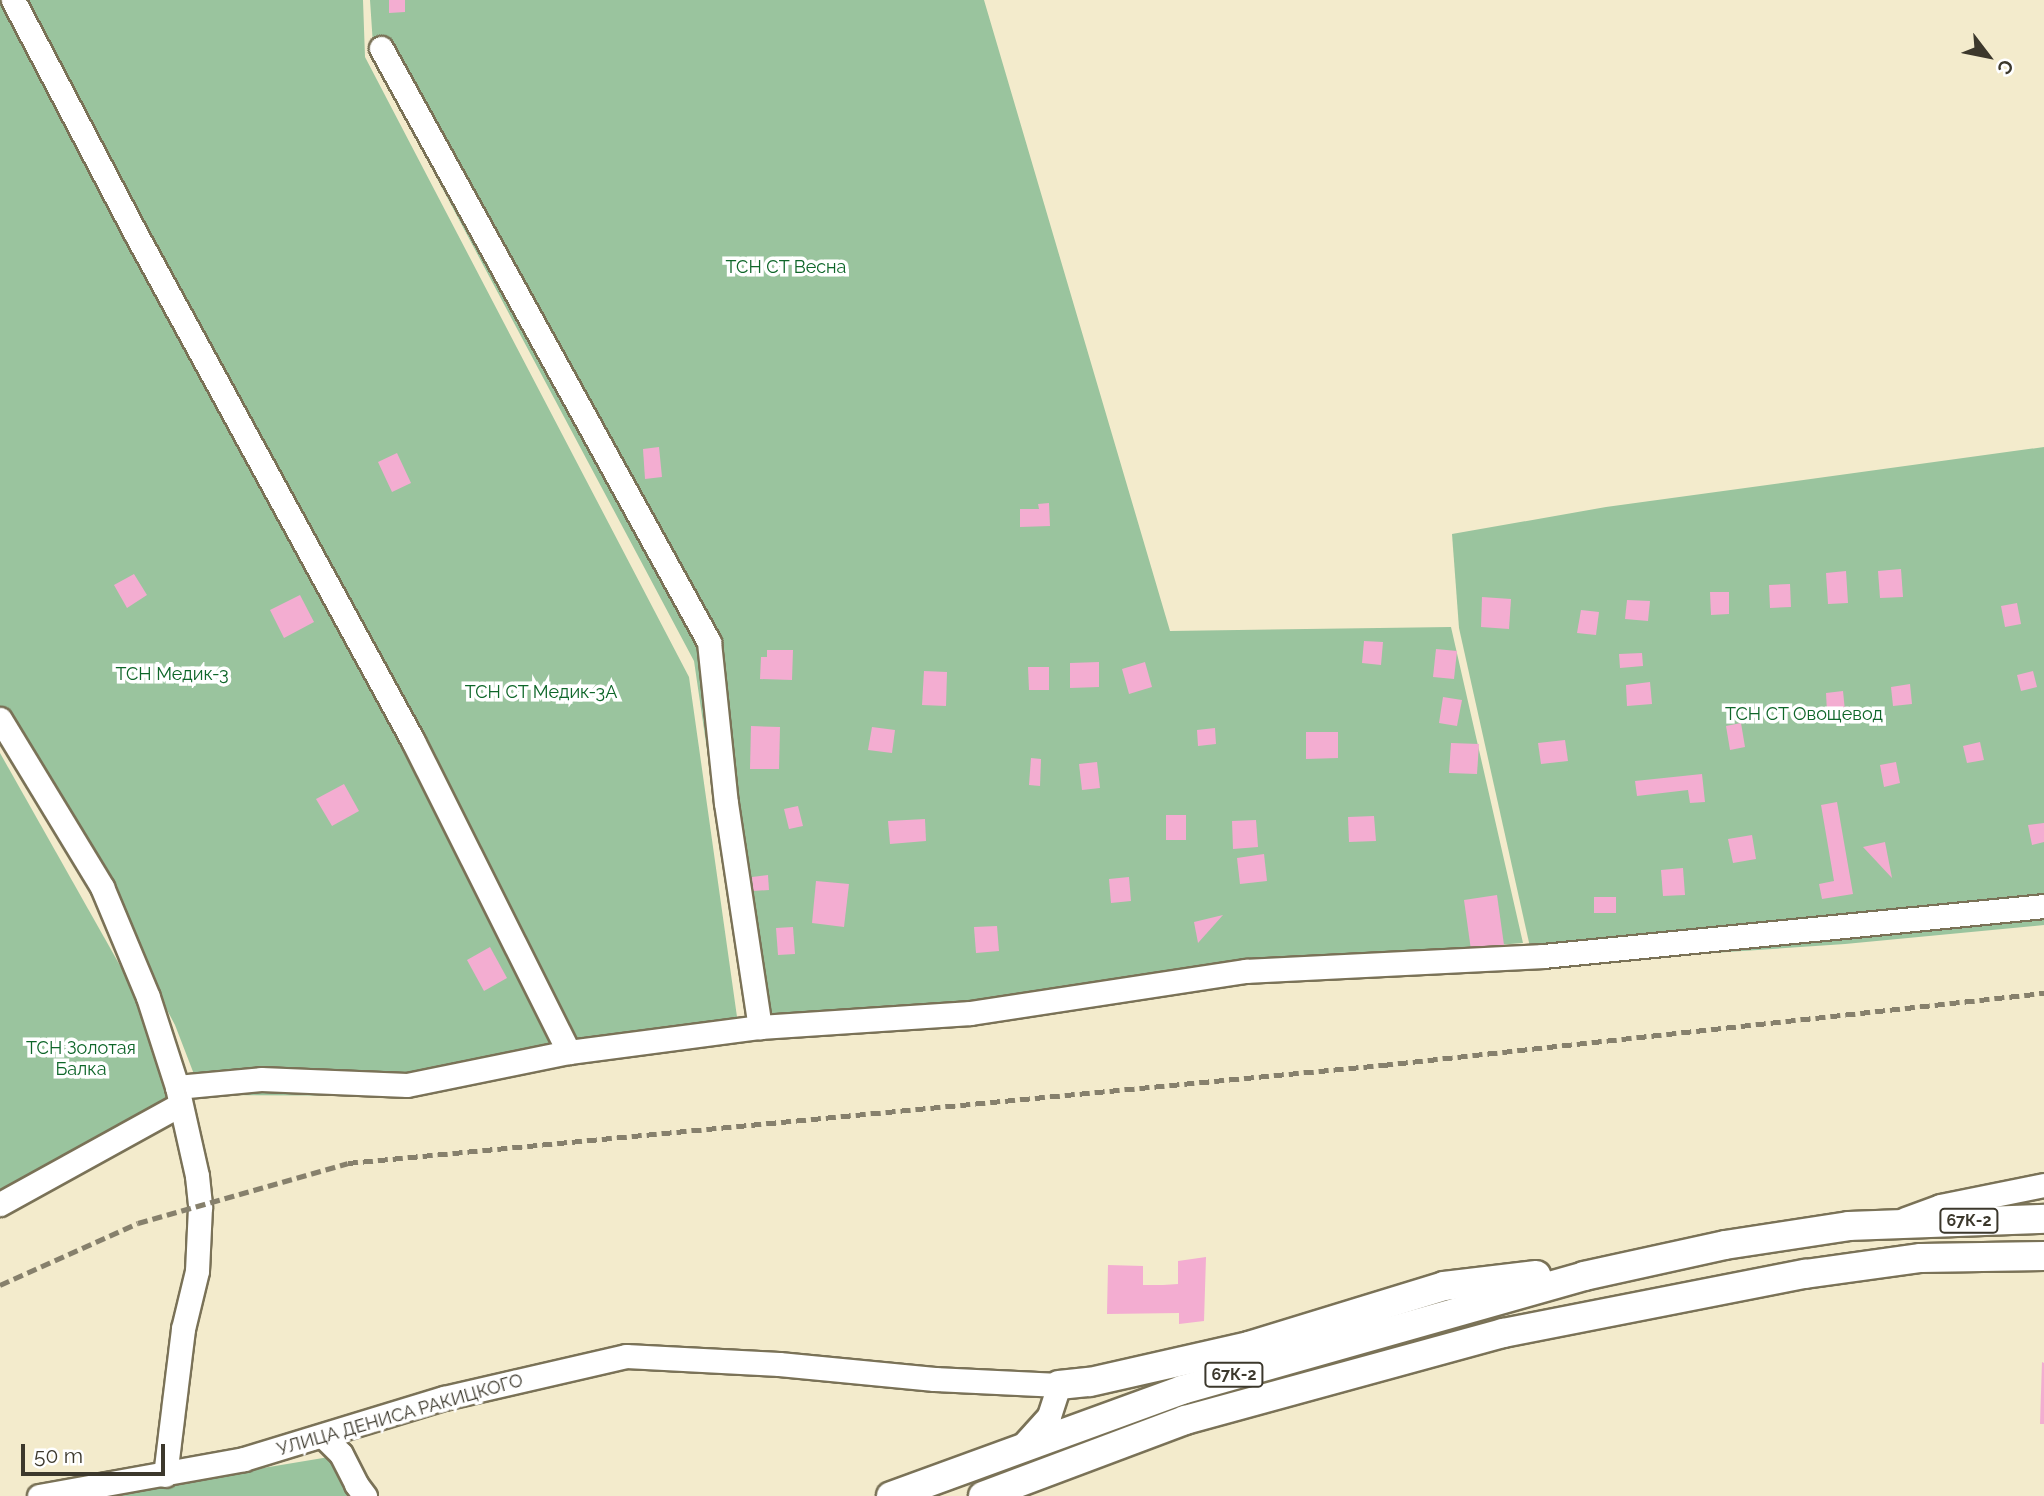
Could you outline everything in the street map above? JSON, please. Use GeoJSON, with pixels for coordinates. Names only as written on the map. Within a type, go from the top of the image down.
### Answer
{"type":"FeatureCollection","features":[{"type":"Feature","properties":{"kind":"main road","name":"67К-2"},"geometry":{"type":"LineString","coordinates":[[891,1496],[1182,1390],[1584,1276],[1725,1245],[1849,1226],[2044,1219]]}},
{"type":"Feature","properties":{"kind":"main road","name":"67К-2"},"geometry":{"type":"LineString","coordinates":[[983,1496],[1185,1420],[1503,1333],[1804,1274],[1895,1261],[1921,1258],[2044,1256]]}},
{"type":"Feature","properties":{"kind":"main road"},"geometry":{"type":"LineString","coordinates":[[1059,1385],[1090,1381],[1249,1346],[1444,1286],[1553,1273],[1584,1276]]}},
{"type":"Feature","properties":{"kind":"street"},"geometry":{"type":"LineString","coordinates":[[13,0],[138,238],[413,741],[569,1052]]}},
{"type":"Feature","properties":{"kind":"street"},"geometry":{"type":"LineString","coordinates":[[381,48],[709,642],[726,803],[760,1027]]}},
{"type":"Feature","properties":{"kind":"street"},"geometry":{"type":"LineString","coordinates":[[0,719],[102,887],[148,997],[178,1096],[197,1175],[200,1207],[197,1271],[183,1329],[165,1475]]}},
{"type":"Feature","properties":{"kind":"street"},"geometry":{"type":"LineString","coordinates":[[0,1204],[178,1096],[261,1079],[407,1085],[569,1052],[760,1027],[971,1013],[1246,971],[1543,956],[2044,906]]}},
{"type":"Feature","properties":{"kind":"street"},"geometry":{"type":"LineString","coordinates":[[1895,1223],[1940,1206],[2044,1185]]}},
{"type":"Feature","properties":{"kind":"street","name":"УЛИЦА ДЕНИСА РАКИЦКОГО"},"geometry":{"type":"LineString","coordinates":[[39,1496],[244,1459],[444,1398],[626,1356],[779,1364],[934,1379],[1059,1385]]}},
{"type":"Feature","properties":{"kind":"street"},"geometry":{"type":"LineString","coordinates":[[1020,1448],[1049,1416],[1059,1385]]}},
{"type":"Feature","properties":{"kind":"street"},"geometry":{"type":"LineString","coordinates":[[323,1436],[341,1454],[365,1496]]}},
{"type":"Feature","properties":{"kind":"green space","name":"ТСН Медик-3"},"geometry":{"type":"Polygon","coordinates":[[[0,0],[407,751],[561,1065],[413,1096],[202,1095],[175,1025],[102,887],[0,719],[0,0]]]}},
{"type":"Feature","properties":{"kind":"green space","name":"ТСН СТ Медик-3А"},"geometry":{"type":"Polygon","coordinates":[[[26,0],[363,0],[365,57],[689,677],[740,1038],[574,1060],[26,0]]]}},
{"type":"Feature","properties":{"kind":"green space","name":"ТСН СТ Весна"},"geometry":{"type":"Polygon","coordinates":[[[370,0],[984,0],[1170,631],[1451,627],[1523,943],[1230,966],[946,1008],[747,1022],[694,661],[374,60],[370,0]]]}},
{"type":"Feature","properties":{"kind":"green space","name":"ТСН СТ Овощевод"},"geometry":{"type":"Polygon","coordinates":[[[2044,447],[2044,925],[1845,944],[1534,965],[1459,628],[1452,534],[1606,507],[2044,447]]]}},
{"type":"Feature","properties":{"kind":"green space","name":"ТСН Золотая Балка"},"geometry":{"type":"Polygon","coordinates":[[[0,753],[192,1093],[0,1196],[0,753]]]}},
{"type":"Feature","properties":{"kind":"green space"},"geometry":{"type":"Polygon","coordinates":[[[335,1456],[356,1496],[96,1496],[335,1456]]]}},
{"type":"Feature","properties":{"kind":"building"},"geometry":{"type":"Polygon","coordinates":[[[389,0],[405,0],[405,12],[389,13],[389,0]]]}},
{"type":"Feature","properties":{"kind":"building"},"geometry":{"type":"Polygon","coordinates":[[[659,447],[662,477],[645,479],[643,449],[659,447]]]}},
{"type":"Feature","properties":{"kind":"building"},"geometry":{"type":"Polygon","coordinates":[[[397,453],[411,483],[392,492],[378,462],[397,453]]]}},
{"type":"Feature","properties":{"kind":"building"},"geometry":{"type":"Polygon","coordinates":[[[1049,503],[1050,526],[1020,527],[1020,509],[1039,509],[1038,504],[1049,503]]]}},
{"type":"Feature","properties":{"kind":"building"},"geometry":{"type":"Polygon","coordinates":[[[1901,569],[1903,597],[1880,598],[1878,571],[1901,569]]]}},
{"type":"Feature","properties":{"kind":"building"},"geometry":{"type":"Polygon","coordinates":[[[1846,571],[1848,603],[1828,604],[1826,573],[1846,571]]]}},
{"type":"Feature","properties":{"kind":"building"},"geometry":{"type":"Polygon","coordinates":[[[134,574],[147,595],[127,608],[114,585],[134,574]]]}},
{"type":"Feature","properties":{"kind":"building"},"geometry":{"type":"Polygon","coordinates":[[[1790,584],[1791,607],[1770,608],[1769,585],[1790,584]]]}},
{"type":"Feature","properties":{"kind":"building"},"geometry":{"type":"Polygon","coordinates":[[[1710,592],[1729,592],[1729,614],[1711,615],[1710,592]]]}},
{"type":"Feature","properties":{"kind":"building"},"geometry":{"type":"Polygon","coordinates":[[[300,595],[314,622],[284,638],[270,610],[300,595]]]}},
{"type":"Feature","properties":{"kind":"building"},"geometry":{"type":"Polygon","coordinates":[[[1482,597],[1511,599],[1509,629],[1481,627],[1482,597]]]}},
{"type":"Feature","properties":{"kind":"building"},"geometry":{"type":"Polygon","coordinates":[[[1627,600],[1650,601],[1648,621],[1625,619],[1627,600]]]}},
{"type":"Feature","properties":{"kind":"building"},"geometry":{"type":"Polygon","coordinates":[[[2017,603],[2021,624],[2005,627],[2001,606],[2017,603]]]}},
{"type":"Feature","properties":{"kind":"building"},"geometry":{"type":"Polygon","coordinates":[[[1581,610],[1599,612],[1596,635],[1577,633],[1581,610]]]}},
{"type":"Feature","properties":{"kind":"building"},"geometry":{"type":"Polygon","coordinates":[[[1364,641],[1383,642],[1381,665],[1362,663],[1364,641]]]}},
{"type":"Feature","properties":{"kind":"building"},"geometry":{"type":"Polygon","coordinates":[[[1436,649],[1457,651],[1454,679],[1433,677],[1436,649]]]}},
{"type":"Feature","properties":{"kind":"building"},"geometry":{"type":"Polygon","coordinates":[[[767,650],[793,650],[792,680],[760,679],[761,657],[767,657],[767,650]]]}},
{"type":"Feature","properties":{"kind":"building"},"geometry":{"type":"Polygon","coordinates":[[[1642,653],[1643,666],[1620,668],[1619,654],[1642,653]]]}},
{"type":"Feature","properties":{"kind":"building"},"geometry":{"type":"Polygon","coordinates":[[[1099,662],[1099,687],[1070,688],[1070,663],[1099,662]]]}},
{"type":"Feature","properties":{"kind":"building"},"geometry":{"type":"Polygon","coordinates":[[[1145,662],[1152,687],[1129,694],[1122,669],[1145,662]]]}},
{"type":"Feature","properties":{"kind":"building"},"geometry":{"type":"Polygon","coordinates":[[[1028,667],[1049,667],[1049,690],[1029,690],[1028,667]]]}},
{"type":"Feature","properties":{"kind":"building"},"geometry":{"type":"Polygon","coordinates":[[[924,671],[947,672],[946,706],[922,705],[924,671]]]}},
{"type":"Feature","properties":{"kind":"building"},"geometry":{"type":"Polygon","coordinates":[[[2033,671],[2037,687],[2021,691],[2017,675],[2033,671]]]}},
{"type":"Feature","properties":{"kind":"building"},"geometry":{"type":"Polygon","coordinates":[[[1650,682],[1652,704],[1627,706],[1626,685],[1650,682]]]}},
{"type":"Feature","properties":{"kind":"building"},"geometry":{"type":"Polygon","coordinates":[[[1910,684],[1912,704],[1893,706],[1891,687],[1910,684]]]}},
{"type":"Feature","properties":{"kind":"building"},"geometry":{"type":"Polygon","coordinates":[[[1843,691],[1845,711],[1827,712],[1826,693],[1843,691]]]}},
{"type":"Feature","properties":{"kind":"building"},"geometry":{"type":"Polygon","coordinates":[[[1443,697],[1462,700],[1457,726],[1439,723],[1443,697]]]}},
{"type":"Feature","properties":{"kind":"building"},"geometry":{"type":"Polygon","coordinates":[[[1741,723],[1745,747],[1730,750],[1726,726],[1741,723]]]}},
{"type":"Feature","properties":{"kind":"building"},"geometry":{"type":"Polygon","coordinates":[[[751,726],[780,727],[779,769],[750,769],[751,726]]]}},
{"type":"Feature","properties":{"kind":"building"},"geometry":{"type":"Polygon","coordinates":[[[872,727],[895,730],[892,753],[868,750],[872,727]]]}},
{"type":"Feature","properties":{"kind":"building"},"geometry":{"type":"Polygon","coordinates":[[[1215,728],[1216,744],[1198,746],[1197,730],[1215,728]]]}},
{"type":"Feature","properties":{"kind":"building"},"geometry":{"type":"Polygon","coordinates":[[[1306,732],[1338,732],[1338,758],[1306,759],[1306,732]]]}},
{"type":"Feature","properties":{"kind":"building"},"geometry":{"type":"Polygon","coordinates":[[[1565,740],[1568,761],[1541,764],[1538,743],[1565,740]]]}},
{"type":"Feature","properties":{"kind":"building"},"geometry":{"type":"Polygon","coordinates":[[[1980,742],[1984,760],[1967,763],[1963,746],[1980,742]]]}},
{"type":"Feature","properties":{"kind":"building"},"geometry":{"type":"Polygon","coordinates":[[[1451,743],[1479,744],[1477,774],[1449,773],[1451,743]]]}},
{"type":"Feature","properties":{"kind":"building"},"geometry":{"type":"Polygon","coordinates":[[[1031,758],[1041,759],[1040,786],[1029,785],[1031,758]]]}},
{"type":"Feature","properties":{"kind":"building"},"geometry":{"type":"Polygon","coordinates":[[[1097,762],[1100,788],[1082,790],[1079,764],[1097,762]]]}},
{"type":"Feature","properties":{"kind":"building"},"geometry":{"type":"Polygon","coordinates":[[[1896,762],[1900,783],[1884,787],[1880,765],[1896,762]]]}},
{"type":"Feature","properties":{"kind":"building"},"geometry":{"type":"Polygon","coordinates":[[[1702,774],[1705,802],[1690,803],[1688,790],[1637,796],[1635,781],[1702,774]]]}},
{"type":"Feature","properties":{"kind":"building"},"geometry":{"type":"Polygon","coordinates":[[[344,784],[359,811],[332,826],[316,799],[344,784]]]}},
{"type":"Feature","properties":{"kind":"building"},"geometry":{"type":"Polygon","coordinates":[[[1837,802],[1853,894],[1822,899],[1819,884],[1834,881],[1821,805],[1837,802]]]}},
{"type":"Feature","properties":{"kind":"building"},"geometry":{"type":"Polygon","coordinates":[[[798,806],[803,826],[789,829],[784,809],[798,806]]]}},
{"type":"Feature","properties":{"kind":"building"},"geometry":{"type":"Polygon","coordinates":[[[1166,815],[1186,815],[1186,840],[1166,840],[1166,815]]]}},
{"type":"Feature","properties":{"kind":"building"},"geometry":{"type":"Polygon","coordinates":[[[1374,816],[1376,841],[1349,842],[1348,817],[1374,816]]]}},
{"type":"Feature","properties":{"kind":"building"},"geometry":{"type":"Polygon","coordinates":[[[925,819],[926,841],[890,844],[888,821],[925,819]]]}},
{"type":"Feature","properties":{"kind":"building"},"geometry":{"type":"Polygon","coordinates":[[[1256,820],[1258,847],[1233,849],[1232,821],[1256,820]]]}},
{"type":"Feature","properties":{"kind":"building"},"geometry":{"type":"Polygon","coordinates":[[[2044,823],[2044,842],[2032,845],[2028,825],[2044,823]]]}},
{"type":"Feature","properties":{"kind":"building"},"geometry":{"type":"Polygon","coordinates":[[[1752,835],[1756,859],[1733,863],[1728,839],[1752,835]]]}},
{"type":"Feature","properties":{"kind":"building"},"geometry":{"type":"Polygon","coordinates":[[[1885,842],[1892,878],[1863,847],[1885,842]]]}},
{"type":"Feature","properties":{"kind":"building"},"geometry":{"type":"Polygon","coordinates":[[[1264,854],[1267,881],[1240,884],[1237,858],[1264,854]]]}},
{"type":"Feature","properties":{"kind":"building"},"geometry":{"type":"Polygon","coordinates":[[[1683,868],[1685,895],[1663,896],[1661,870],[1683,868]]]}},
{"type":"Feature","properties":{"kind":"building"},"geometry":{"type":"Polygon","coordinates":[[[768,875],[769,890],[753,891],[752,877],[768,875]]]}},
{"type":"Feature","properties":{"kind":"building"},"geometry":{"type":"Polygon","coordinates":[[[1129,877],[1131,901],[1111,903],[1109,879],[1129,877]]]}},
{"type":"Feature","properties":{"kind":"building"},"geometry":{"type":"Polygon","coordinates":[[[816,881],[849,884],[844,927],[812,923],[816,881]]]}},
{"type":"Feature","properties":{"kind":"building"},"geometry":{"type":"Polygon","coordinates":[[[1497,895],[1504,945],[1471,950],[1464,900],[1497,895]]]}},
{"type":"Feature","properties":{"kind":"building"},"geometry":{"type":"Polygon","coordinates":[[[1594,897],[1616,897],[1616,913],[1594,913],[1594,897]]]}},
{"type":"Feature","properties":{"kind":"building"},"geometry":{"type":"Polygon","coordinates":[[[1223,915],[1198,943],[1194,922],[1223,915]]]}},
{"type":"Feature","properties":{"kind":"building"},"geometry":{"type":"Polygon","coordinates":[[[997,926],[999,951],[976,953],[974,927],[997,926]]]}},
{"type":"Feature","properties":{"kind":"building"},"geometry":{"type":"Polygon","coordinates":[[[793,927],[795,954],[778,955],[776,928],[793,927]]]}},
{"type":"Feature","properties":{"kind":"building"},"geometry":{"type":"Polygon","coordinates":[[[490,947],[507,978],[484,991],[467,960],[490,947]]]}},
{"type":"Feature","properties":{"kind":"building"},"geometry":{"type":"Polygon","coordinates":[[[1206,1257],[1204,1321],[1179,1324],[1179,1313],[1107,1314],[1108,1265],[1143,1266],[1143,1285],[1178,1284],[1178,1261],[1206,1257]]]}},
{"type":"Feature","properties":{"kind":"building"},"geometry":{"type":"Polygon","coordinates":[[[2042,1362],[2044,1424],[2040,1424],[2042,1362]]]}},
{"type":"Feature","properties":{"kind":"railway"},"geometry":{"type":"LineString","coordinates":[[0,1285],[138,1223],[348,1163],[1383,1065],[2044,993]]}}]}
